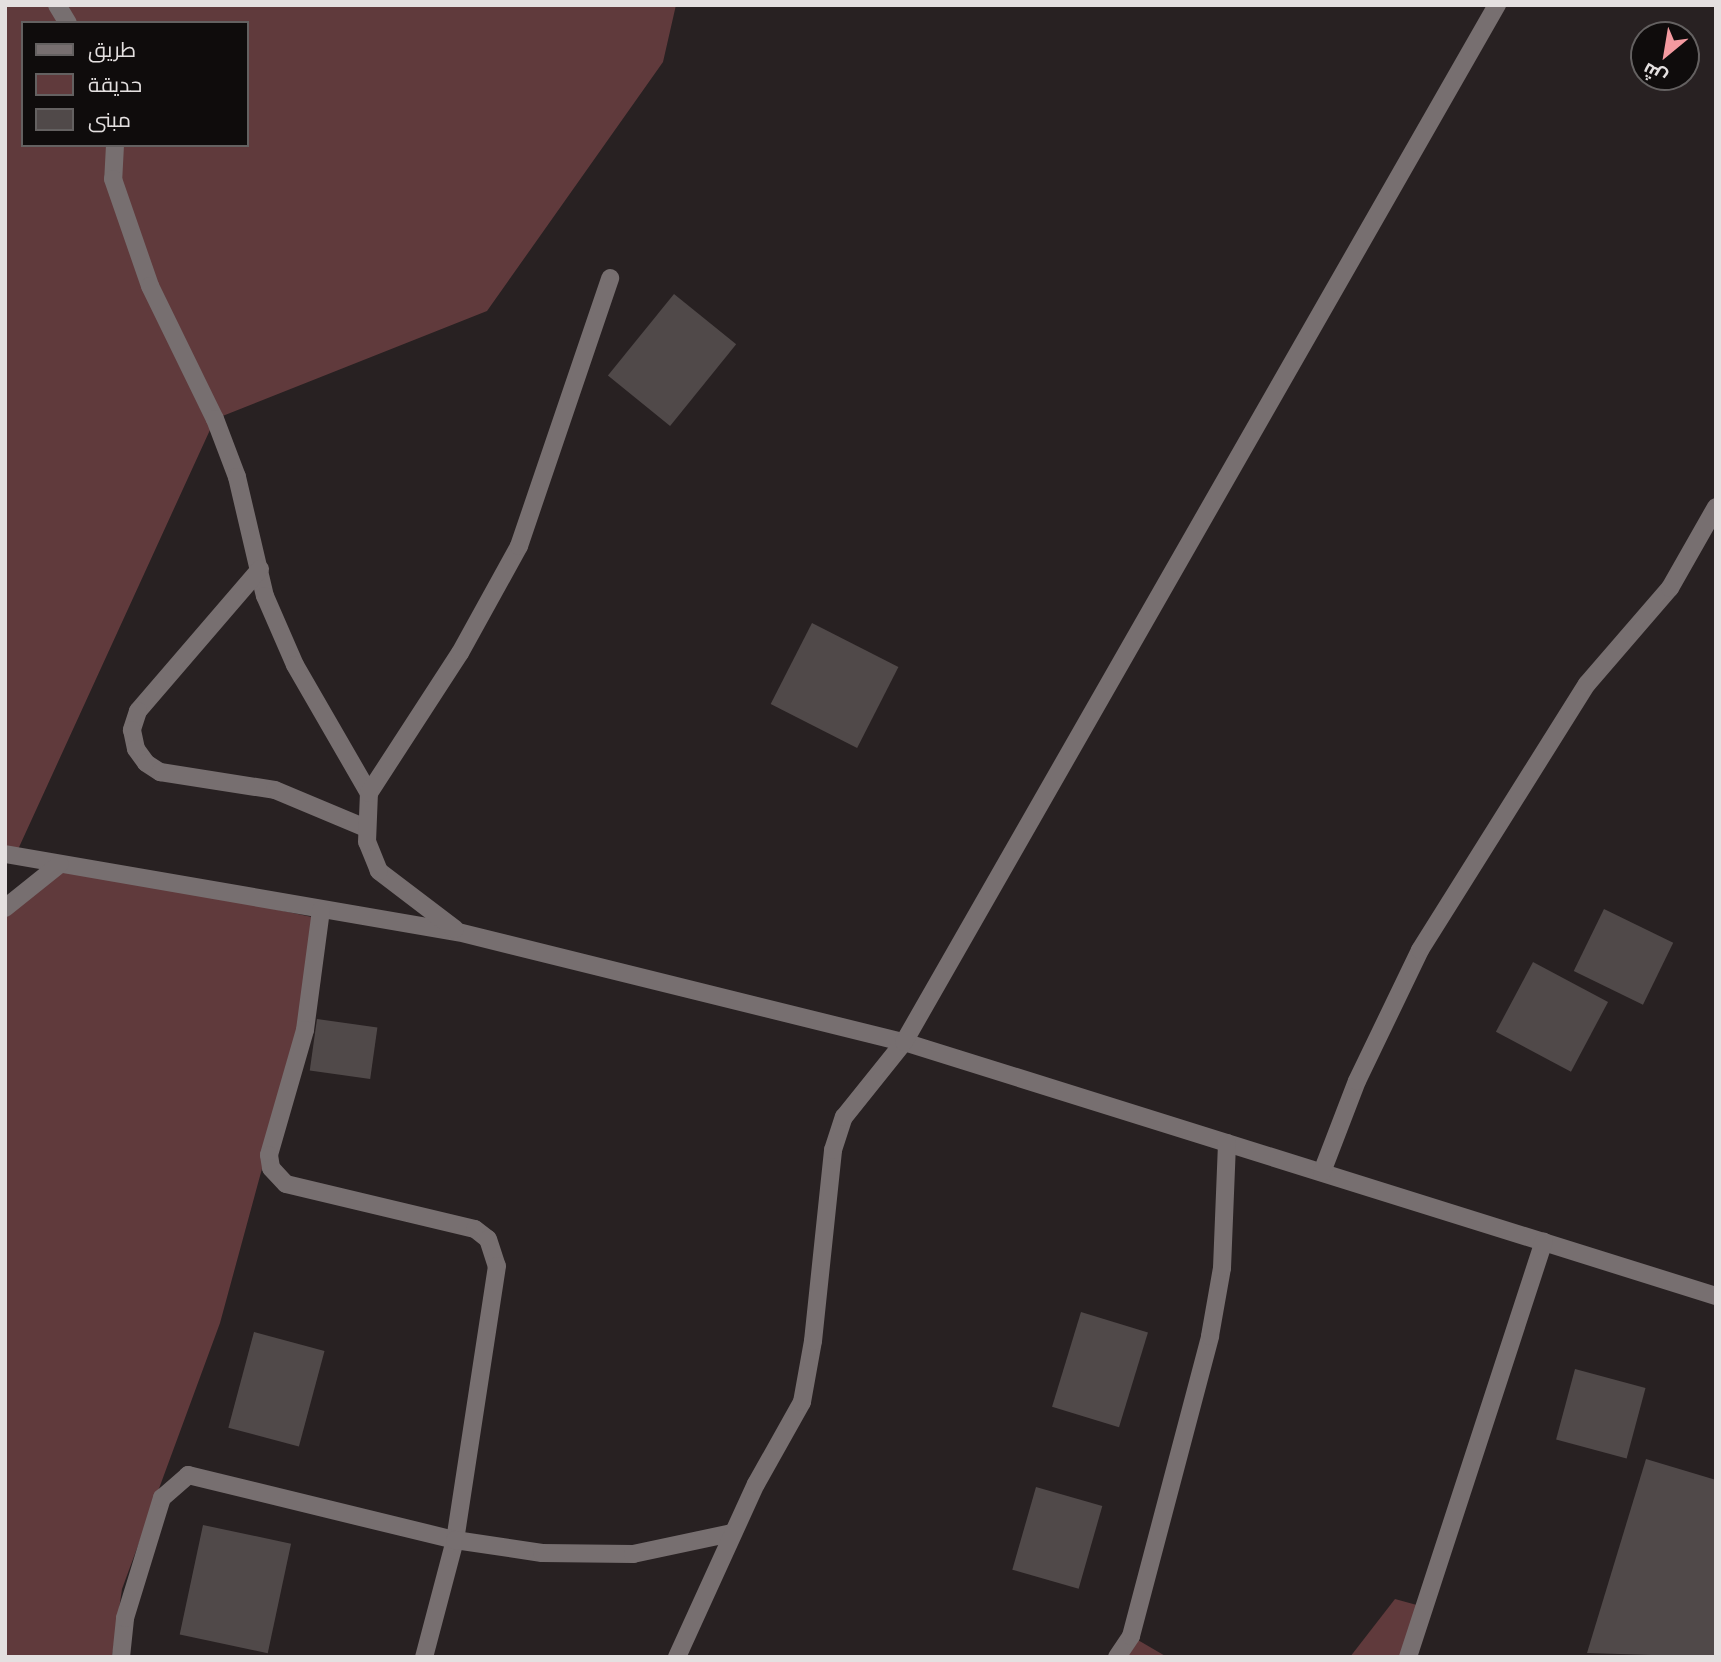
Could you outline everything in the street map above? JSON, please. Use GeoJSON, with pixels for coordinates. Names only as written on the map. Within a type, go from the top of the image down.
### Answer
{"type":"FeatureCollection","features":[{"type":"Feature","properties":{"kind":"street"},"geometry":{"type":"LineString","coordinates":[[57,5],[67,21]]}},
{"type":"Feature","properties":{"kind":"street"},"geometry":{"type":"LineString","coordinates":[[677,1657],[732,1533],[795,1419],[807,1381],[826,1205],[838,1133],[858,1096],[904,1042],[1497,5]]}},
{"type":"Feature","properties":{"kind":"street"},"geometry":{"type":"LineString","coordinates":[[115,147],[113,179],[150,286],[215,419],[237,477],[265,596],[295,665],[369,793]]}},
{"type":"Feature","properties":{"kind":"street"},"geometry":{"type":"LineString","coordinates":[[458,932],[379,871],[366,828],[369,793],[460,653],[519,546],[610,278]]}},
{"type":"Feature","properties":{"kind":"street"},"geometry":{"type":"LineString","coordinates":[[1322,1172],[1357,1081],[1420,950],[1587,684],[1670,588],[1716,507]]}},
{"type":"Feature","properties":{"kind":"street"},"geometry":{"type":"LineString","coordinates":[[260,569],[138,711],[132,730],[136,749],[146,763],[160,772],[275,790],[366,828]]}},
{"type":"Feature","properties":{"kind":"street"},"geometry":{"type":"LineString","coordinates":[[5,853],[458,932],[904,1042],[1716,1296]]}},
{"type":"Feature","properties":{"kind":"street"},"geometry":{"type":"LineString","coordinates":[[5,908],[60,864]]}},
{"type":"Feature","properties":{"kind":"street"},"geometry":{"type":"LineString","coordinates":[[321,910],[305,1030],[269,1155],[271,1168],[286,1184],[475,1229],[491,1246],[497,1266],[455,1540],[424,1657]]}},
{"type":"Feature","properties":{"kind":"street"},"geometry":{"type":"LineString","coordinates":[[1118,1657],[1131,1636],[1210,1336],[1222,1268],[1227,1143]]}},
{"type":"Feature","properties":{"kind":"street"},"geometry":{"type":"LineString","coordinates":[[1408,1657],[1544,1242]]}},
{"type":"Feature","properties":{"kind":"street"},"geometry":{"type":"LineString","coordinates":[[121,1657],[125,1618],[162,1498],[188,1475],[455,1540],[587,1557],[680,1547],[732,1533]]}},
{"type":"Feature","properties":{"kind":"green space"},"geometry":{"type":"Polygon","coordinates":[[[5,5],[676,5],[663,62],[487,311],[215,419],[15,856],[5,854],[5,5]]]}},
{"type":"Feature","properties":{"kind":"green space"},"geometry":{"type":"Polygon","coordinates":[[[60,864],[326,920],[320,984],[269,1143],[220,1323],[122,1589],[112,1657],[5,1657],[5,908],[60,864]]]}},
{"type":"Feature","properties":{"kind":"green space"},"geometry":{"type":"Polygon","coordinates":[[[1395,1599],[1424,1607],[1408,1657],[1350,1657],[1395,1599]]]}},
{"type":"Feature","properties":{"kind":"green space"},"geometry":{"type":"Polygon","coordinates":[[[1131,1636],[1167,1657],[1117,1657],[1131,1636]]]}},
{"type":"Feature","properties":{"kind":"building"},"geometry":{"type":"Polygon","coordinates":[[[674,294],[736,344],[670,426],[608,376],[674,294]]]}},
{"type":"Feature","properties":{"kind":"building"},"geometry":{"type":"Polygon","coordinates":[[[812,623],[898,667],[857,748],[771,704],[812,623]]]}},
{"type":"Feature","properties":{"kind":"building"},"geometry":{"type":"Polygon","coordinates":[[[1604,909],[1673,943],[1643,1005],[1574,971],[1604,909]]]}},
{"type":"Feature","properties":{"kind":"building"},"geometry":{"type":"Polygon","coordinates":[[[1533,962],[1608,1002],[1571,1072],[1496,1032],[1533,962]]]}},
{"type":"Feature","properties":{"kind":"building"},"geometry":{"type":"Polygon","coordinates":[[[317,1019],[377,1027],[370,1079],[310,1070],[317,1019]]]}},
{"type":"Feature","properties":{"kind":"building"},"geometry":{"type":"Polygon","coordinates":[[[1081,1312],[1148,1332],[1119,1427],[1052,1407],[1081,1312]]]}},
{"type":"Feature","properties":{"kind":"building"},"geometry":{"type":"Polygon","coordinates":[[[254,1332],[325,1351],[299,1447],[228,1428],[254,1332]]]}},
{"type":"Feature","properties":{"kind":"building"},"geometry":{"type":"Polygon","coordinates":[[[1575,1369],[1646,1388],[1627,1458],[1556,1440],[1575,1369]]]}},
{"type":"Feature","properties":{"kind":"building"},"geometry":{"type":"Polygon","coordinates":[[[1646,1459],[1716,1480],[1716,1657],[1587,1653],[1646,1459]]]}},
{"type":"Feature","properties":{"kind":"building"},"geometry":{"type":"Polygon","coordinates":[[[1036,1487],[1102,1506],[1079,1589],[1012,1570],[1036,1487]]]}},
{"type":"Feature","properties":{"kind":"building"},"geometry":{"type":"Polygon","coordinates":[[[203,1525],[291,1544],[268,1653],[180,1635],[203,1525]]]}}]}
